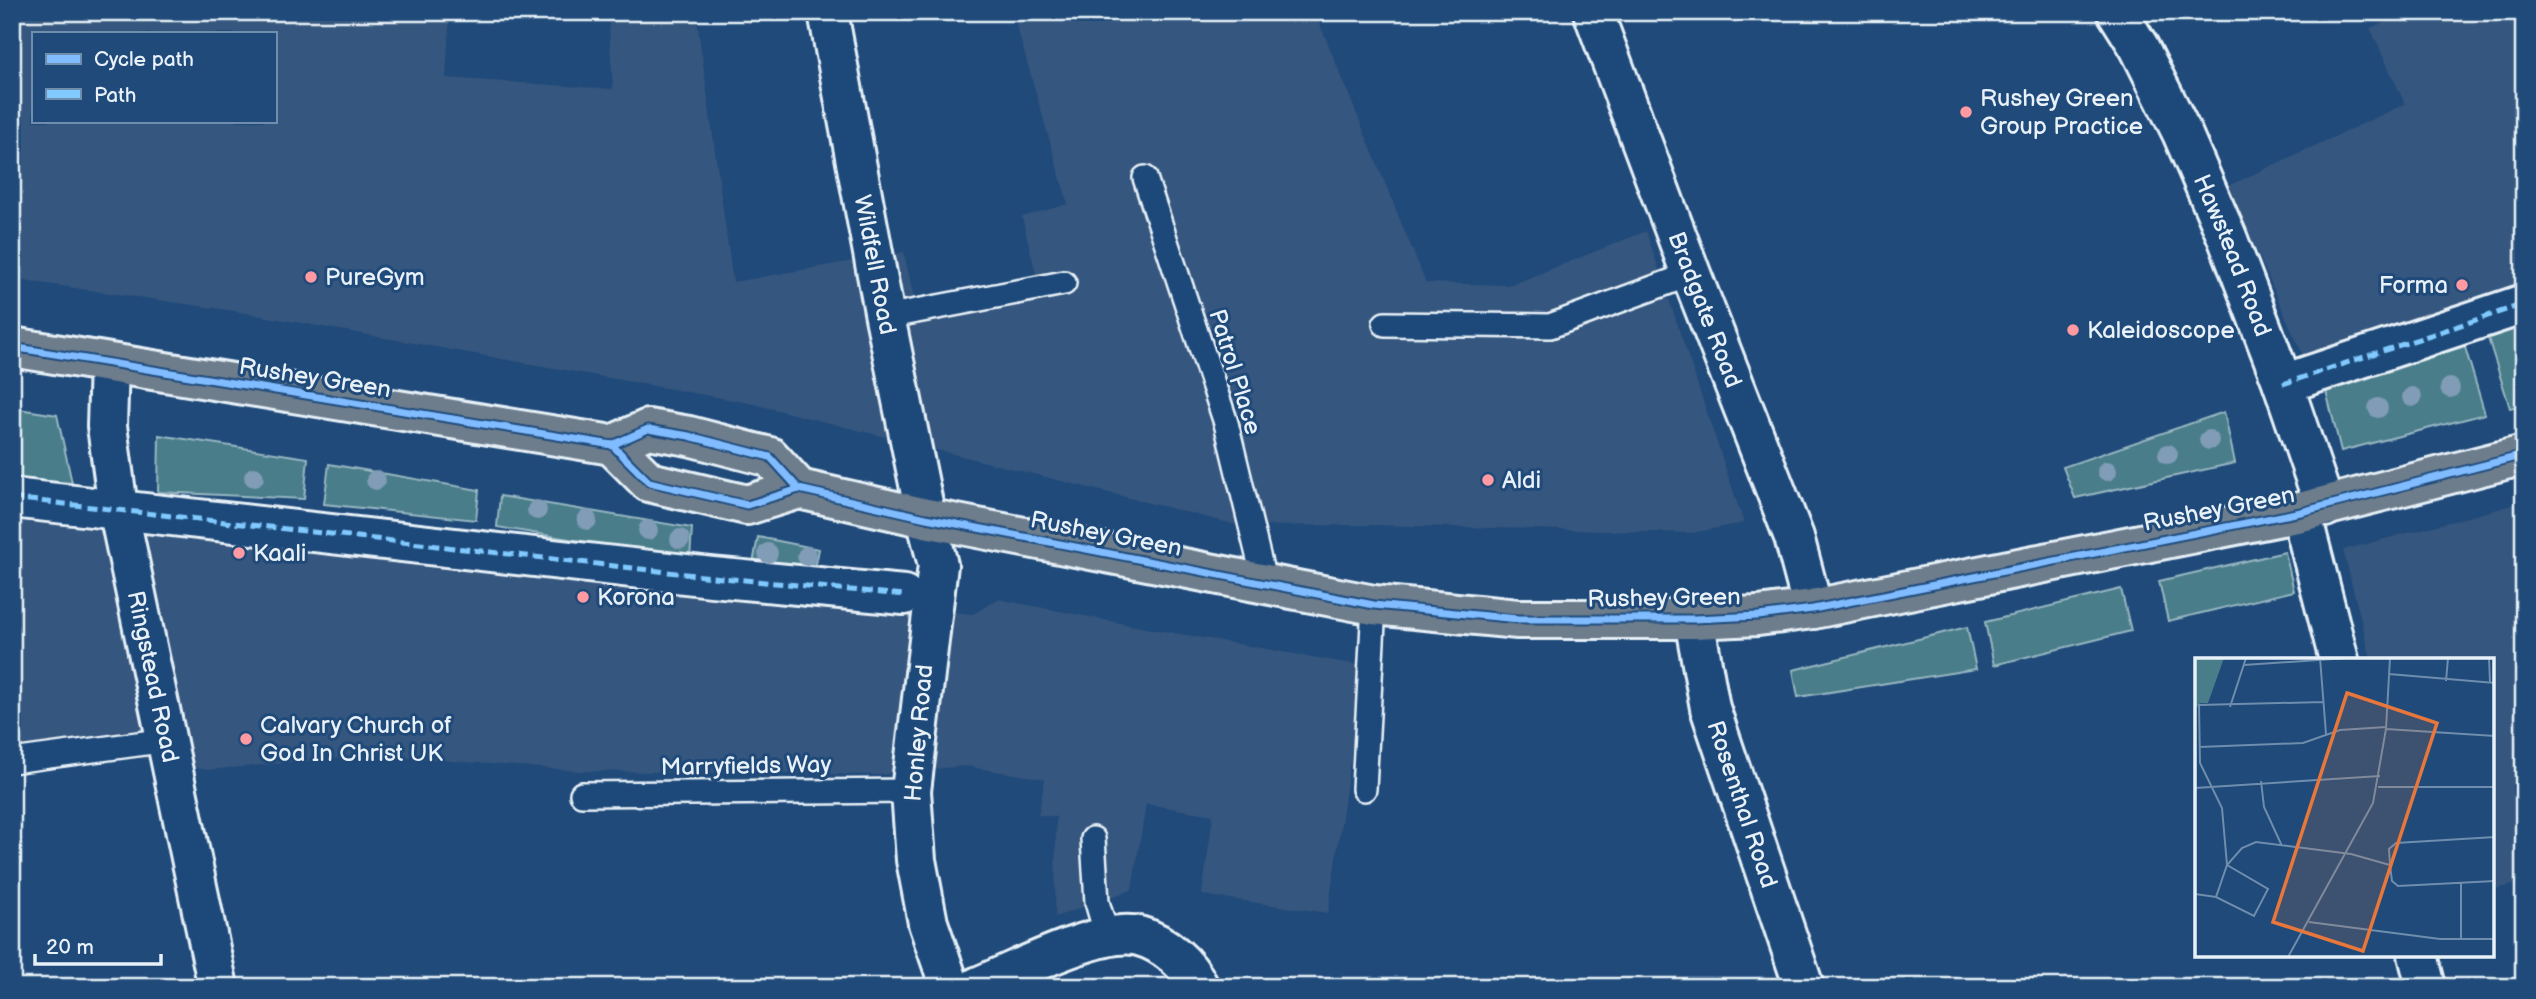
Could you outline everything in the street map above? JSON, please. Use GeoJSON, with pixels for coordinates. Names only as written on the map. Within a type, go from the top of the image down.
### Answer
{"type":"FeatureCollection","features":[{"type":"Feature","properties":{"kind":"highway","name":"Rushey Green"},"geometry":{"type":"LineString","coordinates":[[12,347],[612,445],[649,482],[747,505],[799,489],[926,518],[1374,605],[1518,618],[1694,619],[1758,616],[1813,609],[2313,510],[2524,455]]}},
{"type":"Feature","properties":{"kind":"highway"},"geometry":{"type":"LineString","coordinates":[[612,445],[648,429],[689,436],[770,457],[799,489]]}},
{"type":"Feature","properties":{"kind":"street","name":"Wildfell Road"},"geometry":{"type":"LineString","coordinates":[[828,12],[926,518]]}},
{"type":"Feature","properties":{"kind":"street","name":"Bradgate Road"},"geometry":{"type":"LineString","coordinates":[[1593,12],[1690,274],[1794,537],[1813,609]]}},
{"type":"Feature","properties":{"kind":"street","name":"Hawstead Road"},"geometry":{"type":"LineString","coordinates":[[2117,12],[2139,47],[2182,133],[2227,237],[2283,384],[2313,510],[2339,658]]}},
{"type":"Feature","properties":{"kind":"street"},"geometry":{"type":"LineString","coordinates":[[2283,384],[2524,304]]}},
{"type":"Feature","properties":{"kind":"street","name":"Ringstead Road"},"geometry":{"type":"LineString","coordinates":[[109,364],[107,426],[118,509],[218,987]]}},
{"type":"Feature","properties":{"kind":"street"},"geometry":{"type":"LineString","coordinates":[[12,498],[712,577],[904,595]]}},
{"type":"Feature","properties":{"kind":"street","name":"Honley Road"},"geometry":{"type":"LineString","coordinates":[[926,518],[938,565],[911,791],[916,860],[928,923],[950,987]]}},
{"type":"Feature","properties":{"kind":"street","name":"Rosenthal Road"},"geometry":{"type":"LineString","coordinates":[[1694,619],[1710,708],[1804,987]]}},
{"type":"Feature","properties":{"kind":"street"},"geometry":{"type":"LineString","coordinates":[[977,987],[1107,936],[1138,936],[1171,951],[1195,978],[1199,987]]}},
{"type":"Feature","properties":{"kind":"street"},"geometry":{"type":"LineString","coordinates":[[2418,957],[2426,987]]}},
{"type":"Feature","properties":{"kind":"lane","name":"Patrol Place"},"geometry":{"type":"LineString","coordinates":[[1145,178],[1226,423],[1265,584]]}},
{"type":"Feature","properties":{"kind":"lane"},"geometry":{"type":"LineString","coordinates":[[1385,324],[1550,326],[1690,274]]}},
{"type":"Feature","properties":{"kind":"lane"},"geometry":{"type":"LineString","coordinates":[[885,317],[1064,284]]}},
{"type":"Feature","properties":{"kind":"lane"},"geometry":{"type":"LineString","coordinates":[[1364,789],[1374,605]]}},
{"type":"Feature","properties":{"kind":"lane"},"geometry":{"type":"LineString","coordinates":[[12,761],[167,740]]}},
{"type":"Feature","properties":{"kind":"lane","name":"Marryfields Way"},"geometry":{"type":"LineString","coordinates":[[583,794],[911,791]]}},
{"type":"Feature","properties":{"kind":"lane"},"geometry":{"type":"LineString","coordinates":[[1093,839],[1097,902],[1107,936]]}},
{"type":"Feature","properties":{"kind":"shaded area"},"geometry":{"type":"Polygon","coordinates":[[[12,12],[450,12],[446,78],[613,89],[608,12],[696,12],[733,282],[904,252],[915,303],[1038,282],[1022,217],[1068,204],[1013,14],[1315,12],[1426,283],[1511,285],[1646,231],[1744,523],[1692,533],[1369,525],[1241,526],[749,403],[234,311],[12,279],[12,12]]]}},
{"type":"Feature","properties":{"kind":"shaded area"},"geometry":{"type":"Polygon","coordinates":[[[2410,12],[2524,12],[2524,281],[2307,365],[2228,186],[2405,104],[2370,28],[2410,12]]]}},
{"type":"Feature","properties":{"kind":"shaded area"},"geometry":{"type":"Polygon","coordinates":[[[2524,502],[2524,882],[2494,890],[2494,658],[2371,658],[2343,550],[2524,502]]]}},
{"type":"Feature","properties":{"kind":"shaded area"},"geometry":{"type":"Polygon","coordinates":[[[12,513],[973,614],[998,599],[1364,666],[1328,913],[1202,895],[1213,815],[1146,804],[1132,890],[1055,917],[1056,817],[1038,815],[1045,779],[964,766],[877,775],[579,771],[375,755],[208,770],[108,753],[12,771],[12,513]]]}},
{"type":"Feature","properties":{"kind":"green space"},"geometry":{"type":"Polygon","coordinates":[[[2524,326],[2524,404],[2510,408],[2488,338],[2524,326]]]}},
{"type":"Feature","properties":{"kind":"green space"},"geometry":{"type":"Polygon","coordinates":[[[2464,344],[2485,414],[2341,451],[2326,391],[2464,344]]]}},
{"type":"Feature","properties":{"kind":"green space"},"geometry":{"type":"Polygon","coordinates":[[[12,408],[57,415],[72,483],[12,478],[12,408]]]}},
{"type":"Feature","properties":{"kind":"green space"},"geometry":{"type":"Polygon","coordinates":[[[2224,412],[2235,463],[2075,498],[2063,467],[2224,412]]]}},
{"type":"Feature","properties":{"kind":"green space"},"geometry":{"type":"Polygon","coordinates":[[[159,435],[308,458],[304,499],[158,492],[159,435]]]}},
{"type":"Feature","properties":{"kind":"green space"},"geometry":{"type":"Polygon","coordinates":[[[329,464],[479,490],[476,520],[324,504],[329,464]]]}},
{"type":"Feature","properties":{"kind":"green space"},"geometry":{"type":"Polygon","coordinates":[[[500,496],[692,528],[690,559],[497,527],[500,496]]]}},
{"type":"Feature","properties":{"kind":"green space"},"geometry":{"type":"Polygon","coordinates":[[[758,537],[819,549],[812,584],[751,574],[758,537]]]}},
{"type":"Feature","properties":{"kind":"green space"},"geometry":{"type":"Polygon","coordinates":[[[2285,552],[2294,591],[2168,621],[2159,581],[2285,552]]]}},
{"type":"Feature","properties":{"kind":"green space"},"geometry":{"type":"Polygon","coordinates":[[[2121,589],[2131,631],[1994,665],[1985,622],[2121,589]]]}},
{"type":"Feature","properties":{"kind":"green space"},"geometry":{"type":"Polygon","coordinates":[[[1967,627],[1976,669],[1798,697],[1793,670],[1967,627]]]}},
{"type":"Feature","properties":{"kind":"marked path"},"geometry":{"type":"LineString","coordinates":[[2283,384],[2524,304]]}},
{"type":"Feature","properties":{"kind":"marked path"},"geometry":{"type":"LineString","coordinates":[[12,498],[712,577],[904,595]]}},
{"type":"Feature","properties":{"kind":"cycle path"},"geometry":{"type":"LineString","coordinates":[[12,347],[612,445],[648,429],[689,436],[770,457],[799,489]]}},
{"type":"Feature","properties":{"kind":"cycle path"},"geometry":{"type":"LineString","coordinates":[[612,445],[649,482],[747,505],[799,489],[926,518],[1374,605],[1518,619],[1694,619],[1758,616],[1813,609],[2301,512],[2524,455]]}},
{"type":"Feature","properties":{"kind":"place","name":"Rushey Green Group Practice"},"geometry":{"type":"Point","coordinates":[1966,112]}},
{"type":"Feature","properties":{"kind":"place","name":"PureGym"},"geometry":{"type":"Point","coordinates":[311,277]}},
{"type":"Feature","properties":{"kind":"place","name":"Forma"},"geometry":{"type":"Point","coordinates":[2462,285]}},
{"type":"Feature","properties":{"kind":"place","name":"Kaleidoscope"},"geometry":{"type":"Point","coordinates":[2073,330]}},
{"type":"Feature","properties":{"kind":"place","name":"Aldi"},"geometry":{"type":"Point","coordinates":[1488,480]}},
{"type":"Feature","properties":{"kind":"place","name":"Kaali"},"geometry":{"type":"Point","coordinates":[239,553]}},
{"type":"Feature","properties":{"kind":"place","name":"Korona"},"geometry":{"type":"Point","coordinates":[583,597]}},
{"type":"Feature","properties":{"kind":"place","name":"Calvary Church of God In Christ UK"},"geometry":{"type":"Point","coordinates":[246,739]}}]}
